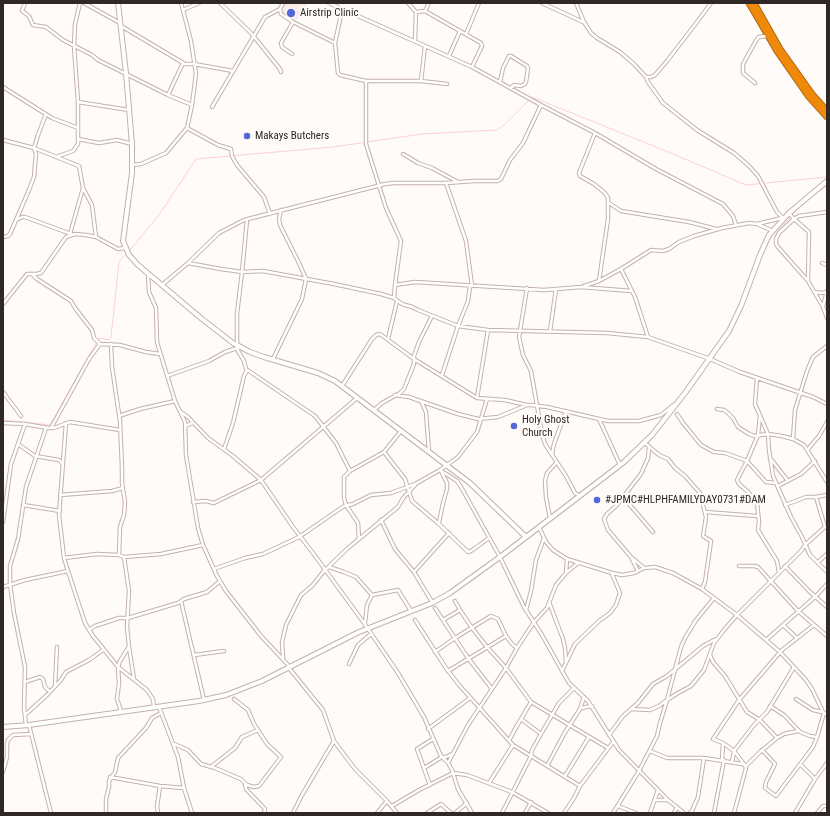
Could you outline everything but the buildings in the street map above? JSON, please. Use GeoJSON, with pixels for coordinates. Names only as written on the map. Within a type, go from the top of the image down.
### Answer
{"type":"FeatureCollection","features":[{"type":"Feature","properties":{"kind":"highway"},"geometry":{"type":"LineString","coordinates":[[749,3],[767,36],[805,91],[827,117]]}},
{"type":"Feature","properties":{"kind":"highway"},"geometry":{"type":"LineString","coordinates":[[754,3],[780,49],[812,94],[827,111]]}},
{"type":"Feature","properties":{"kind":"street"},"geometry":{"type":"LineString","coordinates":[[25,3],[22,11],[29,16],[33,25],[46,27],[63,40],[98,60],[168,95],[192,105]]}},
{"type":"Feature","properties":{"kind":"street"},"geometry":{"type":"LineString","coordinates":[[56,157],[73,151],[77,145],[78,139],[78,102],[74,46],[75,24],[80,3]]}},
{"type":"Feature","properties":{"kind":"street"},"geometry":{"type":"LineString","coordinates":[[84,3],[182,63],[233,71]]}},
{"type":"Feature","properties":{"kind":"street"},"geometry":{"type":"LineString","coordinates":[[118,3],[132,144],[130,190],[124,237],[125,248],[129,255],[214,330],[237,347],[318,373],[342,386],[470,483],[526,537]]}},
{"type":"Feature","properties":{"kind":"street"},"geometry":{"type":"LineString","coordinates":[[132,165],[140,164],[166,153],[187,128],[196,78],[191,41],[184,10],[180,3]]}},
{"type":"Feature","properties":{"kind":"street"},"geometry":{"type":"LineString","coordinates":[[184,10],[199,3]]}},
{"type":"Feature","properties":{"kind":"street"},"geometry":{"type":"LineString","coordinates":[[220,3],[253,36],[281,72]]}},
{"type":"Feature","properties":{"kind":"street"},"geometry":{"type":"LineString","coordinates":[[212,107],[265,17],[280,9],[283,3]]}},
{"type":"Feature","properties":{"kind":"street"},"geometry":{"type":"LineString","coordinates":[[329,3],[472,67],[595,133],[656,169],[723,204],[732,216],[736,225]]}},
{"type":"Feature","properties":{"kind":"street"},"geometry":{"type":"LineString","coordinates":[[408,3],[416,12],[415,42]]}},
{"type":"Feature","properties":{"kind":"street"},"geometry":{"type":"LineString","coordinates":[[425,11],[429,3]]}},
{"type":"Feature","properties":{"kind":"street"},"geometry":{"type":"LineString","coordinates":[[466,34],[479,3]]}},
{"type":"Feature","properties":{"kind":"street"},"geometry":{"type":"LineString","coordinates":[[542,3],[584,22]]}},
{"type":"Feature","properties":{"kind":"street"},"geometry":{"type":"LineString","coordinates":[[576,3],[584,22],[591,33],[620,52],[646,77],[663,102],[697,130],[734,153],[748,165],[762,182],[762,185],[782,218]]}},
{"type":"Feature","properties":{"kind":"street"},"geometry":{"type":"LineString","coordinates":[[646,77],[655,75],[687,36],[710,3]]}},
{"type":"Feature","properties":{"kind":"street"},"geometry":{"type":"LineString","coordinates":[[280,9],[281,14],[335,43]]}},
{"type":"Feature","properties":{"kind":"street"},"geometry":{"type":"LineString","coordinates":[[342,10],[335,43],[338,73],[341,76],[366,81],[421,81],[447,84]]}},
{"type":"Feature","properties":{"kind":"street"},"geometry":{"type":"LineString","coordinates":[[416,12],[425,11],[482,44],[472,67]]}},
{"type":"Feature","properties":{"kind":"street"},"geometry":{"type":"LineString","coordinates":[[292,54],[282,47],[281,43],[294,22]]}},
{"type":"Feature","properties":{"kind":"street"},"geometry":{"type":"LineString","coordinates":[[449,56],[460,31]]}},
{"type":"Feature","properties":{"kind":"street"},"geometry":{"type":"LineString","coordinates":[[755,83],[743,73],[743,64],[757,39],[759,37],[767,36]]}},
{"type":"Feature","properties":{"kind":"street"},"geometry":{"type":"LineString","coordinates":[[421,81],[425,46]]}},
{"type":"Feature","properties":{"kind":"street"},"geometry":{"type":"LineString","coordinates":[[500,82],[503,68],[508,56],[510,56],[528,68],[525,84],[521,86],[514,85],[511,88]]}},
{"type":"Feature","properties":{"kind":"street"},"geometry":{"type":"LineString","coordinates":[[168,95],[182,63]]}},
{"type":"Feature","properties":{"kind":"street"},"geometry":{"type":"LineString","coordinates":[[366,81],[366,144],[386,208],[401,241],[394,285],[396,299],[388,339]]}},
{"type":"Feature","properties":{"kind":"street"},"geometry":{"type":"LineString","coordinates":[[3,87],[60,122],[78,128]]}},
{"type":"Feature","properties":{"kind":"street"},"geometry":{"type":"LineString","coordinates":[[78,102],[129,110]]}},
{"type":"Feature","properties":{"kind":"street"},"geometry":{"type":"LineString","coordinates":[[162,285],[188,263],[219,233],[247,220],[281,210],[394,183],[446,183],[474,181],[496,182],[500,180],[510,160],[523,143],[541,105]]}},
{"type":"Feature","properties":{"kind":"street"},"geometry":{"type":"LineString","coordinates":[[3,237],[10,234],[34,177],[36,158],[34,148],[46,114]]}},
{"type":"Feature","properties":{"kind":"street"},"geometry":{"type":"LineString","coordinates":[[187,128],[218,145],[231,149],[232,156],[237,165],[264,197],[270,214]]}},
{"type":"Feature","properties":{"kind":"street"},"geometry":{"type":"LineString","coordinates":[[595,133],[579,175],[606,192],[608,219],[599,281]]}},
{"type":"Feature","properties":{"kind":"street"},"geometry":{"type":"LineString","coordinates":[[78,139],[99,143],[117,140],[132,144]]}},
{"type":"Feature","properties":{"kind":"street"},"geometry":{"type":"LineString","coordinates":[[3,140],[34,148],[79,166],[83,188],[71,234],[63,239],[41,273],[27,274],[24,276],[3,304]]}},
{"type":"Feature","properties":{"kind":"street"},"geometry":{"type":"LineString","coordinates":[[402,154],[459,182]]}},
{"type":"Feature","properties":{"kind":"street"},"geometry":{"type":"LineString","coordinates":[[3,727],[28,725],[204,700],[226,695],[244,689],[367,629],[432,603],[450,593],[580,496],[620,465],[645,443],[661,425],[729,331],[735,320],[766,242],[782,218],[827,181]]}},
{"type":"Feature","properties":{"kind":"street"},"geometry":{"type":"LineString","coordinates":[[442,375],[468,301],[471,286],[466,241],[446,183]]}},
{"type":"Feature","properties":{"kind":"street"},"geometry":{"type":"LineString","coordinates":[[83,188],[92,204],[96,237]]}},
{"type":"Feature","properties":{"kind":"street"},"geometry":{"type":"LineString","coordinates":[[608,203],[621,211],[690,222],[716,229]]}},
{"type":"Feature","properties":{"kind":"street"},"geometry":{"type":"LineString","coordinates":[[273,359],[302,299],[306,279],[300,263],[280,225],[279,220],[281,210]]}},
{"type":"Feature","properties":{"kind":"street"},"geometry":{"type":"LineString","coordinates":[[827,212],[799,216],[779,233],[776,239],[776,244],[778,247],[808,281],[823,307],[827,318]]}},
{"type":"Feature","properties":{"kind":"street"},"geometry":{"type":"LineString","coordinates":[[789,213],[809,232],[808,281]]}},
{"type":"Feature","properties":{"kind":"street"},"geometry":{"type":"LineString","coordinates":[[15,220],[25,217],[71,234],[96,237],[116,248],[125,248]]}},
{"type":"Feature","properties":{"kind":"street"},"geometry":{"type":"LineString","coordinates":[[581,287],[599,281],[621,270],[650,250],[663,251],[669,249],[684,239],[716,229],[736,225],[757,224],[782,218]]}},
{"type":"Feature","properties":{"kind":"street"},"geometry":{"type":"LineString","coordinates":[[247,220],[237,314],[237,347],[247,370],[309,410],[325,427],[342,452],[350,471]]}},
{"type":"Feature","properties":{"kind":"street"},"geometry":{"type":"LineString","coordinates":[[757,224],[773,231]]}},
{"type":"Feature","properties":{"kind":"street"},"geometry":{"type":"LineString","coordinates":[[188,263],[242,272],[263,271],[341,285],[396,299],[402,304],[458,326],[488,330],[607,333],[648,337],[710,359],[740,372],[813,396],[827,404]]}},
{"type":"Feature","properties":{"kind":"street"},"geometry":{"type":"LineString","coordinates":[[822,263],[827,265]]}},
{"type":"Feature","properties":{"kind":"street"},"geometry":{"type":"LineString","coordinates":[[621,270],[639,306],[648,337]]}},
{"type":"Feature","properties":{"kind":"street"},"geometry":{"type":"LineString","coordinates":[[148,273],[149,292],[156,308],[157,342],[175,401],[181,412],[185,426],[185,448],[198,528],[203,545],[214,569],[226,591],[261,636],[283,658],[289,668],[324,710],[334,741],[355,769],[392,806],[397,813]]}},
{"type":"Feature","properties":{"kind":"street"},"geometry":{"type":"LineString","coordinates":[[32,274],[37,279],[71,301],[92,330],[94,338],[100,344],[111,344],[160,354]]}},
{"type":"Feature","properties":{"kind":"street"},"geometry":{"type":"LineString","coordinates":[[394,285],[420,282],[471,286],[556,289],[581,287],[632,291]]}},
{"type":"Feature","properties":{"kind":"street"},"geometry":{"type":"LineString","coordinates":[[526,288],[520,330],[520,342],[523,355],[531,371],[544,441],[576,493],[580,496]]}},
{"type":"Feature","properties":{"kind":"street"},"geometry":{"type":"LineString","coordinates":[[550,331],[556,289]]}},
{"type":"Feature","properties":{"kind":"street"},"geometry":{"type":"LineString","coordinates":[[815,292],[820,293],[827,291],[823,307]]}},
{"type":"Feature","properties":{"kind":"street"},"geometry":{"type":"LineString","coordinates":[[374,410],[382,403],[403,390],[414,364],[419,342],[432,316]]}},
{"type":"Feature","properties":{"kind":"street"},"geometry":{"type":"LineString","coordinates":[[477,398],[488,330]]}},
{"type":"Feature","properties":{"kind":"street"},"geometry":{"type":"LineString","coordinates":[[342,386],[374,336],[380,334],[414,359],[477,398],[505,400],[527,405],[537,405],[611,421],[639,422],[661,415],[678,402]]}},
{"type":"Feature","properties":{"kind":"street"},"geometry":{"type":"LineString","coordinates":[[51,428],[89,359],[100,344]]}},
{"type":"Feature","properties":{"kind":"street"},"geometry":{"type":"LineString","coordinates":[[111,344],[112,367],[119,416],[124,508],[121,524],[119,555]]}},
{"type":"Feature","properties":{"kind":"street"},"geometry":{"type":"LineString","coordinates":[[793,439],[795,410],[810,362],[817,353],[827,346]]}},
{"type":"Feature","properties":{"kind":"street"},"geometry":{"type":"LineString","coordinates":[[167,376],[209,361],[237,347]]}},
{"type":"Feature","properties":{"kind":"street"},"geometry":{"type":"LineString","coordinates":[[224,450],[233,423],[244,376],[247,370]]}},
{"type":"Feature","properties":{"kind":"street"},"geometry":{"type":"LineString","coordinates":[[757,378],[755,404],[768,434],[773,476],[785,505],[806,544],[810,555],[827,572]]}},
{"type":"Feature","properties":{"kind":"street"},"geometry":{"type":"LineString","coordinates":[[403,390],[406,396]]}},
{"type":"Feature","properties":{"kind":"street"},"geometry":{"type":"LineString","coordinates":[[3,392],[21,416]]}},
{"type":"Feature","properties":{"kind":"street"},"geometry":{"type":"LineString","coordinates":[[395,396],[406,396],[458,414],[481,419],[498,417],[527,405]]}},
{"type":"Feature","properties":{"kind":"street"},"geometry":{"type":"LineString","coordinates":[[193,502],[206,501],[214,503],[261,480],[358,398]]}},
{"type":"Feature","properties":{"kind":"street"},"geometry":{"type":"LineString","coordinates":[[214,569],[240,559],[263,554],[299,537],[346,505],[354,504],[371,495],[391,493],[417,483],[441,470],[458,457],[476,434],[487,399]]}},
{"type":"Feature","properties":{"kind":"street"},"geometry":{"type":"LineString","coordinates":[[119,416],[146,407],[175,401]]}},
{"type":"Feature","properties":{"kind":"street"},"geometry":{"type":"LineString","coordinates":[[420,401],[426,412],[430,452]]}},
{"type":"Feature","properties":{"kind":"street"},"geometry":{"type":"LineString","coordinates":[[717,409],[724,410],[728,413],[738,427],[749,434],[768,434],[793,439],[804,445],[808,449],[827,482]]}},
{"type":"Feature","properties":{"kind":"street"},"geometry":{"type":"LineString","coordinates":[[552,455],[554,444],[566,411]]}},
{"type":"Feature","properties":{"kind":"street"},"geometry":{"type":"LineString","coordinates":[[181,412],[185,414],[208,438],[261,480],[299,537],[313,553],[398,673],[424,717],[428,730],[442,757],[448,763],[458,789],[472,813]]}},
{"type":"Feature","properties":{"kind":"street"},"geometry":{"type":"LineString","coordinates":[[677,414],[700,444],[714,452],[725,453],[747,461],[766,482],[777,484],[788,481],[801,474],[815,461]]}},
{"type":"Feature","properties":{"kind":"street"},"geometry":{"type":"LineString","coordinates":[[760,415],[758,435],[737,480],[739,484],[757,502],[759,522],[758,530],[776,561],[779,572]]}},
{"type":"Feature","properties":{"kind":"street"},"geometry":{"type":"LineString","coordinates":[[599,419],[620,465]]}},
{"type":"Feature","properties":{"kind":"street"},"geometry":{"type":"LineString","coordinates":[[3,423],[51,428],[70,422],[120,430]]}},
{"type":"Feature","properties":{"kind":"street"},"geometry":{"type":"LineString","coordinates":[[808,449],[827,422]]}},
{"type":"Feature","properties":{"kind":"street"},"geometry":{"type":"LineString","coordinates":[[66,423],[60,495],[60,528],[64,558],[75,595],[80,604],[85,623],[103,650],[118,668],[134,679],[150,694],[154,707]]}},
{"type":"Feature","properties":{"kind":"street"},"geometry":{"type":"LineString","coordinates":[[185,426],[194,423]]}},
{"type":"Feature","properties":{"kind":"street"},"geometry":{"type":"LineString","coordinates":[[3,522],[11,464],[24,424]]}},
{"type":"Feature","properties":{"kind":"street"},"geometry":{"type":"LineString","coordinates":[[46,428],[36,456],[23,505],[18,539],[11,560],[10,584],[14,613],[25,667],[25,715],[51,813]]}},
{"type":"Feature","properties":{"kind":"street"},"geometry":{"type":"LineString","coordinates":[[359,540],[358,524],[346,505],[344,498],[344,475],[384,452],[401,431]]}},
{"type":"Feature","properties":{"kind":"street"},"geometry":{"type":"LineString","coordinates":[[645,443],[659,455],[668,459],[675,468],[698,490],[706,520],[703,536],[711,540],[705,582],[702,589]]}},
{"type":"Feature","properties":{"kind":"street"},"geometry":{"type":"LineString","coordinates":[[18,444],[36,456],[59,460],[62,463]]}},
{"type":"Feature","properties":{"kind":"street"},"geometry":{"type":"LineString","coordinates":[[644,568],[631,557],[608,530],[604,519],[643,472],[650,447]]}},
{"type":"Feature","properties":{"kind":"street"},"geometry":{"type":"LineString","coordinates":[[384,452],[405,479],[412,501],[440,524],[468,552],[489,538]]}},
{"type":"Feature","properties":{"kind":"street"},"geometry":{"type":"LineString","coordinates":[[770,457],[788,481]]}},
{"type":"Feature","properties":{"kind":"street"},"geometry":{"type":"LineString","coordinates":[[550,518],[546,497],[545,480],[548,472],[557,462]]}},
{"type":"Feature","properties":{"kind":"street"},"geometry":{"type":"LineString","coordinates":[[440,524],[447,489],[441,470]]}},
{"type":"Feature","properties":{"kind":"street"},"geometry":{"type":"LineString","coordinates":[[441,470],[460,485],[500,557],[526,610],[562,671],[574,688],[584,696],[592,706],[613,742],[639,771],[668,800],[684,813]]}},
{"type":"Feature","properties":{"kind":"street"},"geometry":{"type":"LineString","coordinates":[[283,658],[282,642],[287,623],[301,595],[312,586],[348,548],[398,507],[401,500],[417,483]]}},
{"type":"Feature","properties":{"kind":"street"},"geometry":{"type":"LineString","coordinates":[[60,495],[112,491],[123,488]]}},
{"type":"Feature","properties":{"kind":"street"},"geometry":{"type":"LineString","coordinates":[[785,505],[806,497],[816,498],[827,495]]}},
{"type":"Feature","properties":{"kind":"street"},"geometry":{"type":"LineString","coordinates":[[623,497],[653,532]]}},
{"type":"Feature","properties":{"kind":"street"},"geometry":{"type":"LineString","coordinates":[[631,709],[650,710],[691,686],[704,670],[717,639],[737,615],[801,551],[806,544],[825,527],[816,498]]}},
{"type":"Feature","properties":{"kind":"street"},"geometry":{"type":"LineString","coordinates":[[23,505],[60,511]]}},
{"type":"Feature","properties":{"kind":"street"},"geometry":{"type":"LineString","coordinates":[[705,512],[723,512],[758,516]]}},
{"type":"Feature","properties":{"kind":"street"},"geometry":{"type":"LineString","coordinates":[[706,520],[714,513]]}},
{"type":"Feature","properties":{"kind":"street"},"geometry":{"type":"LineString","coordinates":[[381,520],[395,548],[414,572],[432,603]]}},
{"type":"Feature","properties":{"kind":"street"},"geometry":{"type":"LineString","coordinates":[[539,527],[553,550],[567,559],[578,563],[612,573],[628,575],[644,568],[655,568],[673,573],[702,589],[737,615],[780,652],[794,666],[812,689],[824,714],[818,737],[813,747],[778,795],[774,795],[764,787],[775,764],[762,750]]}},
{"type":"Feature","properties":{"kind":"street"},"geometry":{"type":"LineString","coordinates":[[414,572],[448,533]]}},
{"type":"Feature","properties":{"kind":"street"},"geometry":{"type":"LineString","coordinates":[[526,610],[536,560],[545,538]]}},
{"type":"Feature","properties":{"kind":"street"},"geometry":{"type":"LineString","coordinates":[[64,558],[97,554],[119,555],[124,557],[161,554],[203,545]]}},
{"type":"Feature","properties":{"kind":"street"},"geometry":{"type":"LineString","coordinates":[[818,562],[827,554]]}},
{"type":"Feature","properties":{"kind":"street"},"geometry":{"type":"LineString","coordinates":[[124,557],[130,599],[127,608],[127,627],[134,679]]}},
{"type":"Feature","properties":{"kind":"street"},"geometry":{"type":"LineString","coordinates":[[631,557],[638,571]]}},
{"type":"Feature","properties":{"kind":"street"},"geometry":{"type":"LineString","coordinates":[[566,573],[567,559]]}},
{"type":"Feature","properties":{"kind":"street"},"geometry":{"type":"LineString","coordinates":[[448,763],[465,730],[534,622],[545,610],[554,589],[566,573],[578,563]]}},
{"type":"Feature","properties":{"kind":"street"},"geometry":{"type":"LineString","coordinates":[[739,566],[758,567],[798,611],[827,636]]}},
{"type":"Feature","properties":{"kind":"street"},"geometry":{"type":"LineString","coordinates":[[785,566],[827,607]]}},
{"type":"Feature","properties":{"kind":"street"},"geometry":{"type":"LineString","coordinates":[[329,568],[344,572],[356,578],[374,596],[398,590],[411,611]]}},
{"type":"Feature","properties":{"kind":"street"},"geometry":{"type":"LineString","coordinates":[[3,587],[25,580],[68,571]]}},
{"type":"Feature","properties":{"kind":"street"},"geometry":{"type":"LineString","coordinates":[[562,671],[575,644],[599,621],[610,613],[616,605],[620,593],[612,573]]}},
{"type":"Feature","properties":{"kind":"street"},"geometry":{"type":"LineString","coordinates":[[89,630],[95,626],[119,618],[128,618],[207,592],[220,581]]}},
{"type":"Feature","properties":{"kind":"street"},"geometry":{"type":"LineString","coordinates":[[766,640],[816,596],[827,584]]}},
{"type":"Feature","properties":{"kind":"street"},"geometry":{"type":"LineString","coordinates":[[364,624],[366,605],[372,595]]}},
{"type":"Feature","properties":{"kind":"street"},"geometry":{"type":"LineString","coordinates":[[613,813],[639,771],[657,736],[685,638],[696,620],[714,598]]}},
{"type":"Feature","properties":{"kind":"street"},"geometry":{"type":"LineString","coordinates":[[181,601],[204,700]]}},
{"type":"Feature","properties":{"kind":"street"},"geometry":{"type":"LineString","coordinates":[[456,601],[472,628],[506,668],[530,702],[608,748]]}},
{"type":"Feature","properties":{"kind":"street"},"geometry":{"type":"LineString","coordinates":[[549,602],[563,639],[566,663]]}},
{"type":"Feature","properties":{"kind":"street"},"geometry":{"type":"LineString","coordinates":[[435,608],[468,658],[492,689]]}},
{"type":"Feature","properties":{"kind":"street"},"geometry":{"type":"LineString","coordinates":[[443,620],[460,610]]}},
{"type":"Feature","properties":{"kind":"street"},"geometry":{"type":"LineString","coordinates":[[435,652],[489,617],[494,616],[500,622],[506,636],[517,648]]}},
{"type":"Feature","properties":{"kind":"street"},"geometry":{"type":"LineString","coordinates":[[415,620],[448,672],[512,745],[580,786]]}},
{"type":"Feature","properties":{"kind":"street"},"geometry":{"type":"LineString","coordinates":[[784,625],[797,638]]}},
{"type":"Feature","properties":{"kind":"street"},"geometry":{"type":"LineString","coordinates":[[745,765],[734,751],[723,743],[713,739],[739,700],[780,652],[814,625]]}},
{"type":"Feature","properties":{"kind":"street"},"geometry":{"type":"LineString","coordinates":[[349,664],[358,645],[371,634]]}},
{"type":"Feature","properties":{"kind":"street"},"geometry":{"type":"LineString","coordinates":[[448,672],[468,658],[506,636]]}},
{"type":"Feature","properties":{"kind":"street"},"geometry":{"type":"LineString","coordinates":[[609,735],[623,716],[653,684],[663,679],[703,646],[717,639]]}},
{"type":"Feature","properties":{"kind":"street"},"geometry":{"type":"LineString","coordinates":[[55,686],[57,647]]}},
{"type":"Feature","properties":{"kind":"street"},"geometry":{"type":"LineString","coordinates":[[121,711],[118,699],[118,668],[120,661],[129,647]]}},
{"type":"Feature","properties":{"kind":"street"},"geometry":{"type":"LineString","coordinates":[[25,715],[62,680],[66,672],[89,660],[103,650]]}},
{"type":"Feature","properties":{"kind":"street"},"geometry":{"type":"LineString","coordinates":[[194,656],[224,651]]}},
{"type":"Feature","properties":{"kind":"street"},"geometry":{"type":"LineString","coordinates":[[710,655],[713,662],[725,676],[749,714],[759,719],[777,738]]}},
{"type":"Feature","properties":{"kind":"street"},"geometry":{"type":"LineString","coordinates":[[732,762],[734,751],[759,719],[767,712],[794,666]]}},
{"type":"Feature","properties":{"kind":"street"},"geometry":{"type":"LineString","coordinates":[[25,682],[40,677],[43,679],[45,687],[50,692]]}},
{"type":"Feature","properties":{"kind":"street"},"geometry":{"type":"LineString","coordinates":[[502,813],[541,734],[562,700],[574,688]]}},
{"type":"Feature","properties":{"kind":"street"},"geometry":{"type":"LineString","coordinates":[[547,766],[561,739],[580,709],[584,696]]}},
{"type":"Feature","properties":{"kind":"street"},"geometry":{"type":"LineString","coordinates":[[428,730],[470,698]]}},
{"type":"Feature","properties":{"kind":"street"},"geometry":{"type":"LineString","coordinates":[[796,699],[813,710],[824,714]]}},
{"type":"Feature","properties":{"kind":"street"},"geometry":{"type":"LineString","coordinates":[[234,700],[248,710],[258,730],[281,758],[259,786],[254,787],[245,784]]}},
{"type":"Feature","properties":{"kind":"street"},"geometry":{"type":"LineString","coordinates":[[510,741],[510,737],[530,702]]}},
{"type":"Feature","properties":{"kind":"street"},"geometry":{"type":"LineString","coordinates":[[159,706],[174,744],[182,773],[184,788],[192,813]]}},
{"type":"Feature","properties":{"kind":"street"},"geometry":{"type":"LineString","coordinates":[[580,709],[592,706]]}},
{"type":"Feature","properties":{"kind":"street"},"geometry":{"type":"LineString","coordinates":[[770,706],[784,716],[798,731],[818,737]]}},
{"type":"Feature","properties":{"kind":"street"},"geometry":{"type":"LineString","coordinates":[[106,813],[106,799],[110,777],[115,772],[118,758],[146,728],[152,718],[161,713]]}},
{"type":"Feature","properties":{"kind":"street"},"geometry":{"type":"LineString","coordinates":[[521,719],[541,734]]}},
{"type":"Feature","properties":{"kind":"street"},"geometry":{"type":"LineString","coordinates":[[212,766],[235,748],[242,737],[258,730]]}},
{"type":"Feature","properties":{"kind":"street"},"geometry":{"type":"LineString","coordinates":[[734,813],[745,765],[777,738],[784,734],[798,731]]}},
{"type":"Feature","properties":{"kind":"street"},"geometry":{"type":"LineString","coordinates":[[3,772],[7,757],[8,740],[13,735],[31,734]]}},
{"type":"Feature","properties":{"kind":"street"},"geometry":{"type":"LineString","coordinates":[[565,776],[589,737]]}},
{"type":"Feature","properties":{"kind":"street"},"geometry":{"type":"LineString","coordinates":[[430,785],[417,749],[433,739]]}},
{"type":"Feature","properties":{"kind":"street"},"geometry":{"type":"LineString","coordinates":[[293,813],[334,741]]}},
{"type":"Feature","properties":{"kind":"street"},"geometry":{"type":"LineString","coordinates":[[564,813],[580,786],[613,742]]}},
{"type":"Feature","properties":{"kind":"street"},"geometry":{"type":"LineString","coordinates":[[714,813],[723,760],[723,743]]}},
{"type":"Feature","properties":{"kind":"street"},"geometry":{"type":"LineString","coordinates":[[174,744],[188,750],[201,764],[212,766],[240,778],[245,784],[246,788],[265,809],[264,813]]}},
{"type":"Feature","properties":{"kind":"street"},"geometry":{"type":"LineString","coordinates":[[489,783],[512,745]]}},
{"type":"Feature","properties":{"kind":"street"},"geometry":{"type":"LineString","coordinates":[[650,751],[667,758],[704,758],[723,760],[745,765]]}},
{"type":"Feature","properties":{"kind":"street"},"geometry":{"type":"LineString","coordinates":[[424,768],[442,757],[446,757],[453,753]]}},
{"type":"Feature","properties":{"kind":"street"},"geometry":{"type":"LineString","coordinates":[[689,813],[692,811],[698,797],[704,758]]}},
{"type":"Feature","properties":{"kind":"street"},"geometry":{"type":"LineString","coordinates":[[795,813],[815,779],[827,763]]}},
{"type":"Feature","properties":{"kind":"street"},"geometry":{"type":"LineString","coordinates":[[800,764],[815,779]]}},
{"type":"Feature","properties":{"kind":"street"},"geometry":{"type":"LineString","coordinates":[[392,806],[453,773],[467,774],[512,792],[548,813]]}},
{"type":"Feature","properties":{"kind":"street"},"geometry":{"type":"LineString","coordinates":[[110,777],[160,786],[184,788]]}},
{"type":"Feature","properties":{"kind":"street"},"geometry":{"type":"LineString","coordinates":[[158,813],[157,807],[160,786]]}},
{"type":"Feature","properties":{"kind":"street"},"geometry":{"type":"LineString","coordinates":[[650,813],[658,790]]}},
{"type":"Feature","properties":{"kind":"street"},"geometry":{"type":"LineString","coordinates":[[655,800],[668,800]]}},
{"type":"Feature","properties":{"kind":"street"},"geometry":{"type":"LineString","coordinates":[[377,813],[387,801]]}},
{"type":"Feature","properties":{"kind":"street"},"geometry":{"type":"LineString","coordinates":[[526,813],[531,802]]}},
{"type":"Feature","properties":{"kind":"street"},"geometry":{"type":"LineString","coordinates":[[455,813],[467,803]]}},
{"type":"Feature","properties":{"kind":"street"},"geometry":{"type":"LineString","coordinates":[[427,813],[441,804],[451,813]]}},
{"type":"Feature","properties":{"kind":"street"},"geometry":{"type":"LineString","coordinates":[[618,806],[636,813]]}},
{"type":"Feature","properties":{"kind":"street"},"geometry":{"type":"LineString","coordinates":[[817,813],[823,806],[827,806]]}},
{"type":"Feature","properties":{"kind":"street"},"geometry":{"type":"LineString","coordinates":[[674,813],[677,807]]}},
{"type":"Feature","properties":{"kind":"shaded area","name":"Airstrip Clinic"},"geometry":{"type":"Polygon","coordinates":[[[283,3],[308,3],[295,23],[281,14],[280,12],[283,3]]]}},
{"type":"Feature","properties":{"kind":"waterway"},"geometry":{"type":"LineString","coordinates":[[130,250],[159,215],[196,159],[333,147],[422,134],[497,130],[532,97],[746,185],[827,177]]}},
{"type":"Feature","properties":{"kind":"waterway"},"geometry":{"type":"LineString","coordinates":[[816,193],[827,186]]}},
{"type":"Feature","properties":{"kind":"waterway"},"geometry":{"type":"LineString","coordinates":[[775,235],[799,207]]}},
{"type":"Feature","properties":{"kind":"waterway"},"geometry":{"type":"LineString","coordinates":[[3,420],[50,425],[99,338],[109,340],[111,337],[119,262],[126,254]]}},
{"type":"Feature","properties":{"kind":"place","name":"Airstrip Clinic"},"geometry":{"type":"Point","coordinates":[291,13]}},
{"type":"Feature","properties":{"kind":"place","name":"Makays Butchers"},"geometry":{"type":"Point","coordinates":[247,136]}},
{"type":"Feature","properties":{"kind":"place","name":"Holy Ghost Church"},"geometry":{"type":"Point","coordinates":[514,426]}},
{"type":"Feature","properties":{"kind":"place","name":"#JPMC#HLPHFAMILYDAY0731#DAM"},"geometry":{"type":"Point","coordinates":[597,500]}}]}
